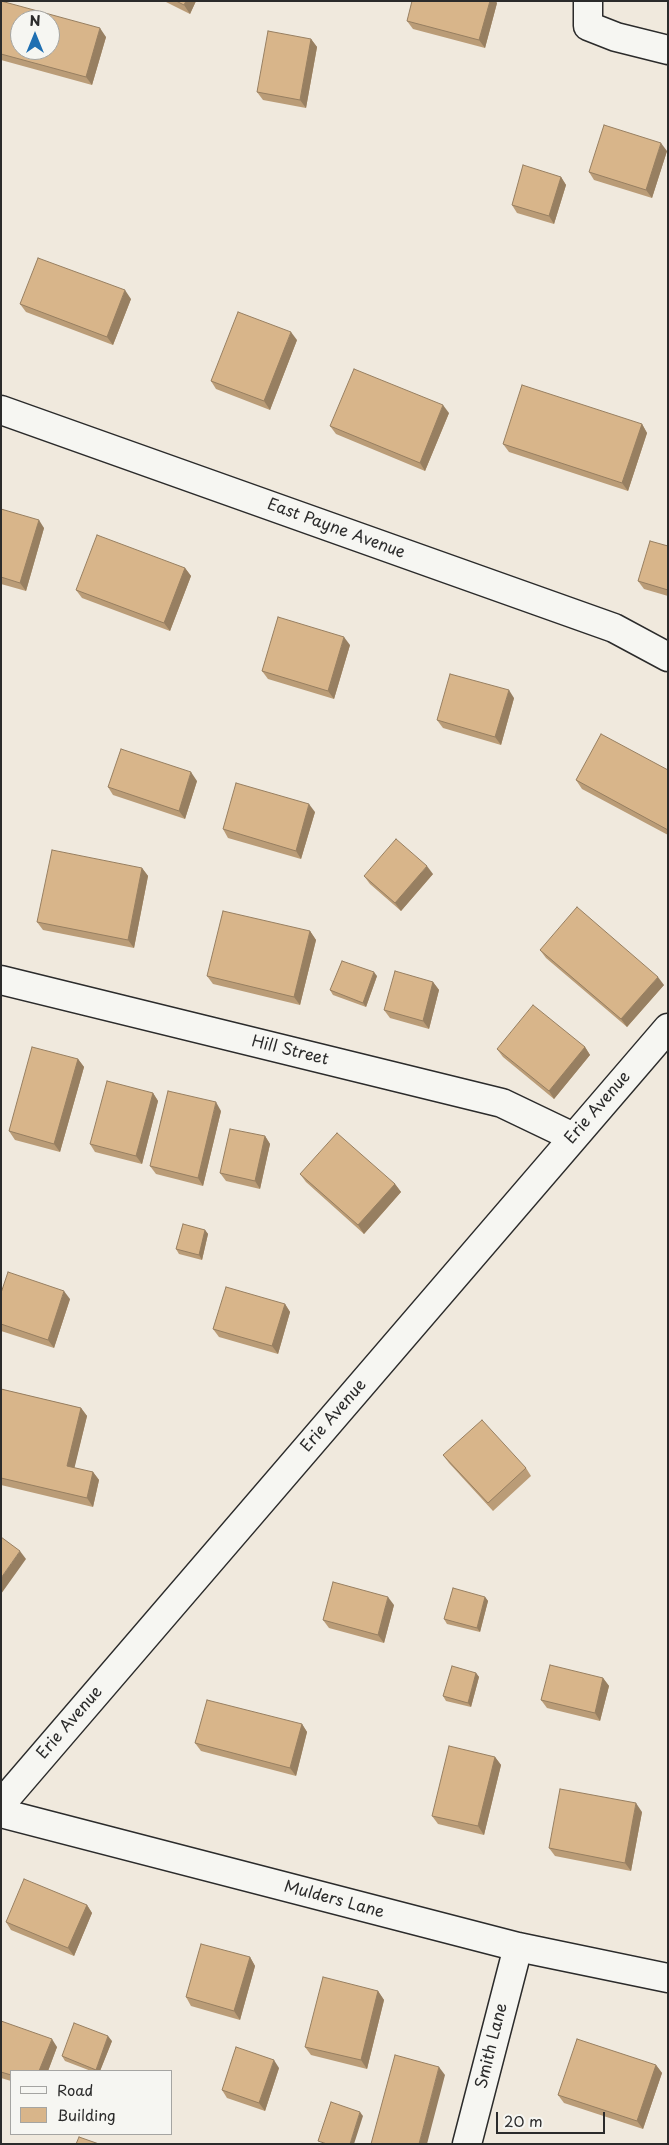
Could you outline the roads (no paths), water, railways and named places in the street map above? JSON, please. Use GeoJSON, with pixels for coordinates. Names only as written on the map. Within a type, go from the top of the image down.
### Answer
{"type":"FeatureCollection","features":[{"type":"Feature","properties":{"kind":"street"},"geometry":{"type":"LineString","coordinates":[[588,13],[616,37],[668,50]]}},
{"type":"Feature","properties":{"kind":"street","name":"East Payne Avenue"},"geometry":{"type":"LineString","coordinates":[[1,410],[614,628],[668,657]]}},
{"type":"Feature","properties":{"kind":"street","name":"Hill Street"},"geometry":{"type":"LineString","coordinates":[[1,980],[502,1103],[573,1137]]}},
{"type":"Feature","properties":{"kind":"street","name":"Erie Avenue"},"geometry":{"type":"LineString","coordinates":[[1,1804],[668,1028]]}},
{"type":"Feature","properties":{"kind":"street","name":"Mulders Lane"},"geometry":{"type":"LineString","coordinates":[[1,1813],[518,1947],[668,1978]]}},
{"type":"Feature","properties":{"kind":"street","name":"Smith Lane"},"geometry":{"type":"LineString","coordinates":[[467,2144],[518,1947]]}}]}
